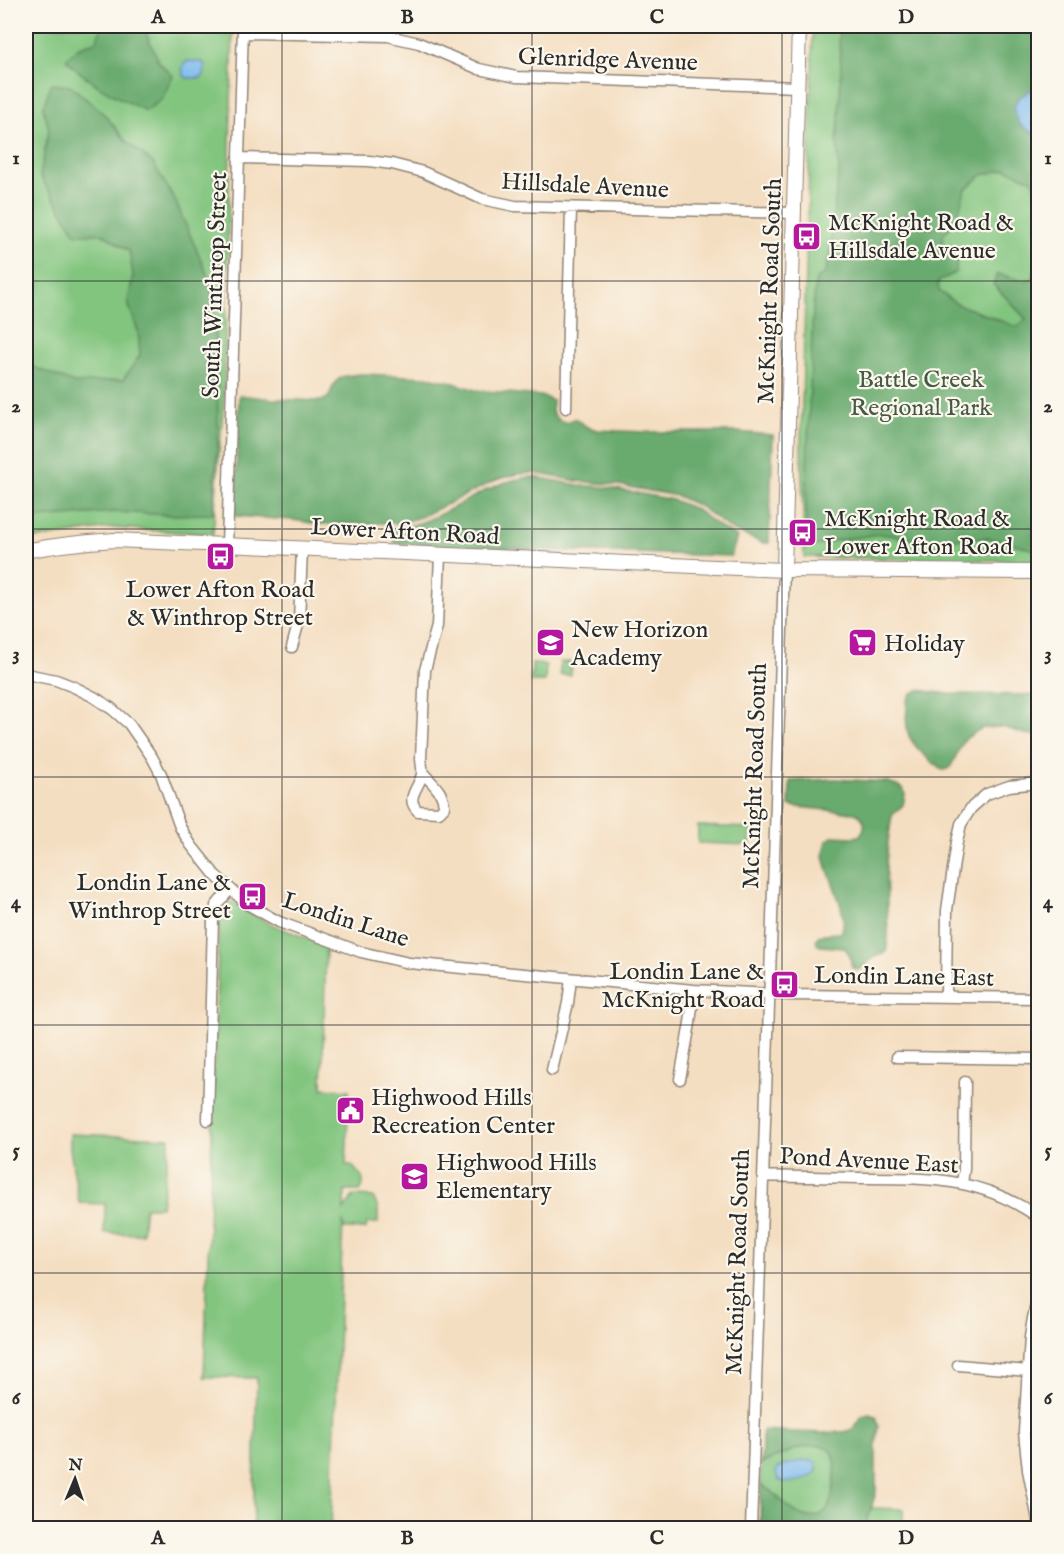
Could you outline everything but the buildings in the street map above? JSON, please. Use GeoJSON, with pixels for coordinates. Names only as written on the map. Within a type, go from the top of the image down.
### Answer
{"type":"FeatureCollection","features":[{"type":"Feature","properties":{"kind":"main road","name":"McKnight Road South"},"geometry":{"type":"LineString","coordinates":[[784,570],[799,26]]}},
{"type":"Feature","properties":{"kind":"main road","name":"Lower Afton Road"},"geometry":{"type":"LineString","coordinates":[[26,551],[115,540],[784,570],[1038,572]]}},
{"type":"Feature","properties":{"kind":"street","name":"Glenridge Avenue"},"geometry":{"type":"LineString","coordinates":[[243,29],[388,36],[419,43],[480,69],[516,77],[798,87]]}},
{"type":"Feature","properties":{"kind":"street","name":"South Winthrop Street"},"geometry":{"type":"LineString","coordinates":[[227,546],[243,29]]}},
{"type":"Feature","properties":{"kind":"street","name":"Hillsdale Avenue"},"geometry":{"type":"LineString","coordinates":[[238,158],[363,161],[392,164],[423,172],[490,201],[524,207],[794,213]]}},
{"type":"Feature","properties":{"kind":"street"},"geometry":{"type":"LineString","coordinates":[[566,408],[571,208]]}},
{"type":"Feature","properties":{"kind":"street"},"geometry":{"type":"LineString","coordinates":[[292,647],[299,621],[302,549]]}},
{"type":"Feature","properties":{"kind":"street"},"geometry":{"type":"LineString","coordinates":[[423,773],[421,758],[424,675],[437,626],[440,555]]}},
{"type":"Feature","properties":{"kind":"street","name":"McKnight Road South"},"geometry":{"type":"LineString","coordinates":[[751,1528],[784,570]]}},
{"type":"Feature","properties":{"kind":"street","name":"Londin Lane"},"geometry":{"type":"LineString","coordinates":[[26,674],[56,680],[74,687],[112,709],[129,724],[152,757],[180,827],[191,845],[215,875],[247,904],[279,922],[338,944],[409,963],[694,990],[769,994]]}},
{"type":"Feature","properties":{"kind":"street"},"geometry":{"type":"LineString","coordinates":[[946,997],[946,910],[961,824],[974,805],[991,792],[1009,786],[1038,783]]}},
{"type":"Feature","properties":{"kind":"street"},"geometry":{"type":"LineString","coordinates":[[207,1120],[213,919],[216,906],[230,889]]}},
{"type":"Feature","properties":{"kind":"street"},"geometry":{"type":"LineString","coordinates":[[552,1070],[568,1003],[571,978]]}},
{"type":"Feature","properties":{"kind":"street"},"geometry":{"type":"LineString","coordinates":[[680,1079],[694,990]]}},
{"type":"Feature","properties":{"kind":"street","name":"Londin Lane East"},"geometry":{"type":"LineString","coordinates":[[769,994],[1038,998]]}},
{"type":"Feature","properties":{"kind":"street"},"geometry":{"type":"LineString","coordinates":[[897,1057],[1038,1059]]}},
{"type":"Feature","properties":{"kind":"street"},"geometry":{"type":"LineString","coordinates":[[962,1183],[965,1082]]}},
{"type":"Feature","properties":{"kind":"street","name":"Pond Avenue East"},"geometry":{"type":"LineString","coordinates":[[763,1176],[914,1178],[962,1183],[1008,1199],[1038,1217]]}},
{"type":"Feature","properties":{"kind":"street"},"geometry":{"type":"LineString","coordinates":[[1038,1296],[1028,1371],[1024,1432],[1034,1476],[1038,1520]]}},
{"type":"Feature","properties":{"kind":"street"},"geometry":{"type":"LineString","coordinates":[[958,1365],[1028,1371]]}},
{"type":"Feature","properties":{"kind":"green space"},"geometry":{"type":"Polygon","coordinates":[[[26,26],[233,26],[224,395],[213,534],[110,528],[26,540],[26,26]]]}},
{"type":"Feature","properties":{"kind":"green space"},"geometry":{"type":"Polygon","coordinates":[[[102,26],[143,26],[159,62],[173,76],[162,99],[146,111],[93,83],[66,59],[79,47],[96,42],[102,26]]]}},
{"type":"Feature","properties":{"kind":"green space","name":"Battle Creek Regional Park"},"geometry":{"type":"Polygon","coordinates":[[[813,26],[1038,26],[1038,561],[804,557],[801,439],[813,26]]]}},
{"type":"Feature","properties":{"kind":"green space","name":"Battle Creek Regional Park"},"geometry":{"type":"Polygon","coordinates":[[[838,26],[1038,26],[1038,92],[1031,90],[1018,98],[1034,133],[1038,136],[1038,199],[1033,180],[1006,169],[982,175],[965,190],[956,221],[943,235],[941,250],[957,259],[956,272],[938,282],[939,291],[957,304],[1017,327],[1026,319],[993,284],[998,274],[1019,280],[1033,279],[1038,256],[1038,551],[986,538],[923,540],[880,534],[816,546],[806,536],[813,308],[816,279],[825,273],[831,251],[839,171],[837,141],[841,66],[838,26]]]}},
{"type":"Feature","properties":{"kind":"green space"},"geometry":{"type":"Polygon","coordinates":[[[51,84],[71,86],[106,116],[126,141],[153,163],[174,198],[211,283],[218,388],[218,439],[213,514],[171,515],[115,512],[26,519],[26,364],[74,383],[123,380],[140,355],[138,331],[128,303],[133,275],[129,251],[103,234],[76,234],[40,176],[49,129],[43,108],[51,84]]]}},
{"type":"Feature","properties":{"kind":"green space"},"geometry":{"type":"Polygon","coordinates":[[[364,374],[427,377],[475,390],[541,396],[553,401],[552,411],[559,420],[565,422],[575,418],[587,427],[598,430],[737,432],[773,435],[769,543],[763,543],[732,530],[699,506],[677,496],[534,473],[518,474],[496,480],[423,516],[401,523],[317,524],[235,516],[239,395],[322,401],[329,397],[334,385],[341,378],[364,374]]]}},
{"type":"Feature","properties":{"kind":"green space"},"geometry":{"type":"Polygon","coordinates":[[[534,477],[673,500],[695,509],[737,537],[731,556],[394,543],[395,528],[430,519],[497,485],[534,477]]]}},
{"type":"Feature","properties":{"kind":"green space"},"geometry":{"type":"Polygon","coordinates":[[[560,662],[571,662],[571,675],[560,675],[560,662]]]}},
{"type":"Feature","properties":{"kind":"green space"},"geometry":{"type":"Polygon","coordinates":[[[532,664],[546,665],[545,682],[531,682],[532,664]]]}},
{"type":"Feature","properties":{"kind":"green space"},"geometry":{"type":"Polygon","coordinates":[[[919,690],[949,694],[1038,695],[1038,736],[1002,727],[982,728],[964,740],[950,768],[940,769],[917,748],[908,733],[907,702],[911,695],[919,690]]]}},
{"type":"Feature","properties":{"kind":"green space"},"geometry":{"type":"Polygon","coordinates":[[[835,779],[888,782],[903,788],[905,794],[903,805],[892,815],[888,842],[887,949],[885,953],[873,958],[857,970],[852,967],[849,954],[844,948],[820,946],[816,940],[818,936],[824,934],[841,933],[843,925],[841,905],[824,855],[827,841],[833,836],[859,836],[863,830],[863,820],[855,813],[789,806],[790,781],[835,779]]]}},
{"type":"Feature","properties":{"kind":"green space"},"geometry":{"type":"Polygon","coordinates":[[[698,826],[751,828],[750,845],[698,843],[698,826]]]}},
{"type":"Feature","properties":{"kind":"green space"},"geometry":{"type":"Polygon","coordinates":[[[232,902],[268,923],[326,946],[322,1088],[349,1090],[346,1165],[351,1165],[363,1180],[360,1191],[345,1191],[344,1210],[353,1196],[373,1197],[378,1208],[378,1223],[367,1223],[366,1229],[344,1229],[343,1221],[331,1528],[253,1528],[257,1378],[204,1377],[219,919],[223,908],[232,902]]]}},
{"type":"Feature","properties":{"kind":"green space"},"geometry":{"type":"Polygon","coordinates":[[[70,1134],[170,1138],[161,1207],[145,1207],[142,1234],[104,1233],[105,1204],[79,1203],[70,1149],[70,1134]]]}},
{"type":"Feature","properties":{"kind":"green space"},"geometry":{"type":"Polygon","coordinates":[[[870,1414],[876,1416],[879,1426],[876,1445],[876,1492],[865,1528],[761,1528],[761,1485],[797,1513],[816,1517],[824,1513],[829,1505],[835,1473],[833,1453],[817,1445],[796,1449],[761,1464],[763,1430],[808,1433],[843,1432],[854,1428],[862,1416],[870,1414]]]}},
{"type":"Feature","properties":{"kind":"green space"},"geometry":{"type":"Polygon","coordinates":[[[762,1435],[874,1438],[872,1508],[903,1509],[903,1528],[761,1528],[762,1435]]]}},
{"type":"Feature","properties":{"kind":"water"},"geometry":{"type":"Polygon","coordinates":[[[187,61],[202,62],[205,65],[204,75],[201,78],[184,76],[182,67],[187,61]]]}},
{"type":"Feature","properties":{"kind":"water"},"geometry":{"type":"Polygon","coordinates":[[[1031,90],[1038,92],[1038,136],[1020,125],[1014,112],[1018,98],[1031,90]]]}},
{"type":"Feature","properties":{"kind":"water"},"geometry":{"type":"Polygon","coordinates":[[[804,1460],[816,1462],[817,1471],[799,1481],[778,1480],[776,1472],[778,1468],[804,1460]]]}},
{"type":"Feature","properties":{"kind":"place","name":"McKnight Road & Hillsdale Avenue"},"geometry":{"type":"Point","coordinates":[807,236]}},
{"type":"Feature","properties":{"kind":"place","name":"McKnight Road & Lower Afton Road"},"geometry":{"type":"Point","coordinates":[803,532]}},
{"type":"Feature","properties":{"kind":"place","name":"Lower Afton Road & Winthrop Street"},"geometry":{"type":"Point","coordinates":[220,556]}},
{"type":"Feature","properties":{"kind":"place","name":"New Horizon Academy"},"geometry":{"type":"Point","coordinates":[550,643]}},
{"type":"Feature","properties":{"kind":"place","name":"Holiday"},"geometry":{"type":"Point","coordinates":[863,643]}},
{"type":"Feature","properties":{"kind":"place","name":"Londin Lane & Winthrop Street"},"geometry":{"type":"Point","coordinates":[252,896]}},
{"type":"Feature","properties":{"kind":"place","name":"Londin Lane & McKnight Road"},"geometry":{"type":"Point","coordinates":[785,985]}},
{"type":"Feature","properties":{"kind":"place","name":"Highwood Hills Recreation Center"},"geometry":{"type":"Point","coordinates":[350,1111]}},
{"type":"Feature","properties":{"kind":"place","name":"Highwood Hills Elementary"},"geometry":{"type":"Point","coordinates":[415,1176]}}]}
